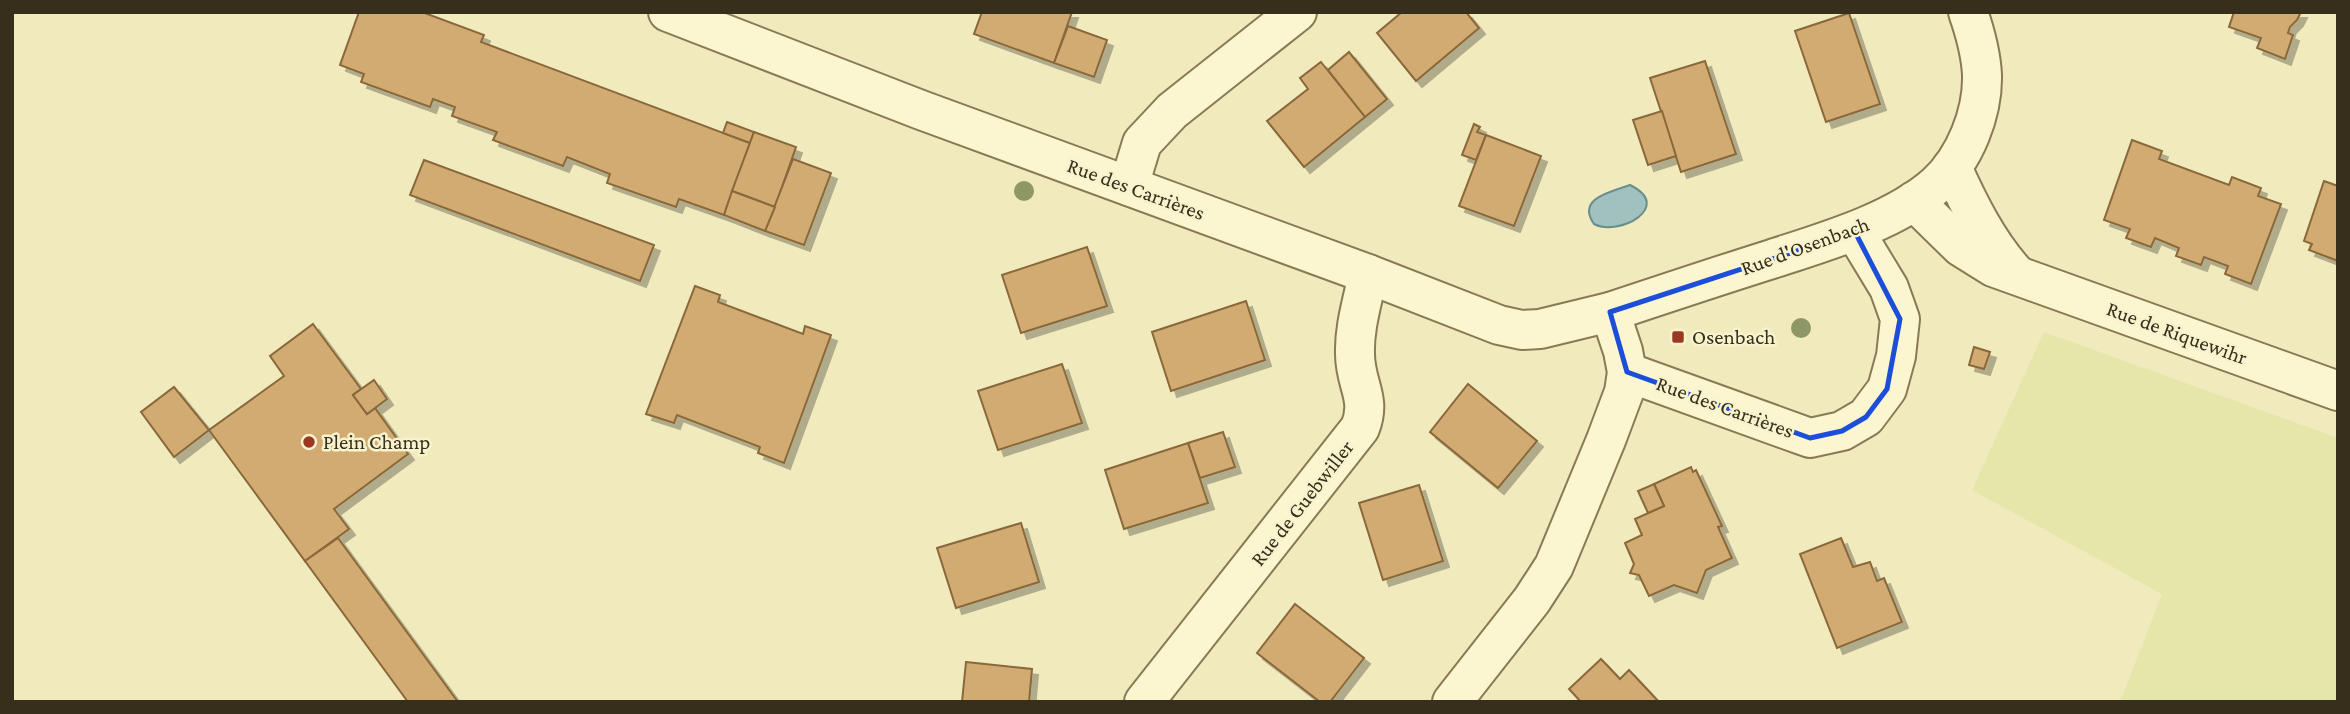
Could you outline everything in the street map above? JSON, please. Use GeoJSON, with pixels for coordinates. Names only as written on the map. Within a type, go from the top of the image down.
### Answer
{"type":"FeatureCollection","features":[{"type":"Feature","properties":{"kind":"street","name":"Rue des Carrières"},"geometry":{"type":"LineString","coordinates":[[668,12],[921,110],[1368,274],[1499,326],[1522,330],[1541,329],[1610,312]]}},
{"type":"Feature","properties":{"kind":"street"},"geometry":{"type":"LineString","coordinates":[[1129,186],[1142,143],[1172,111],[1297,12]]}},
{"type":"Feature","properties":{"kind":"street","name":"Rue d'Osenbach"},"geometry":{"type":"LineString","coordinates":[[1610,312],[1855,232],[1913,201],[1936,185],[1952,167],[1974,123],[1980,96],[1982,74],[1968,12]]}},
{"type":"Feature","properties":{"kind":"street"},"geometry":{"type":"LineString","coordinates":[[1952,167],[1964,195],[1993,244],[2016,274]]}},
{"type":"Feature","properties":{"kind":"street","name":"Rue de Riquewihr"},"geometry":{"type":"LineString","coordinates":[[1913,201],[1961,247],[1993,267],[2338,391]]}},
{"type":"Feature","properties":{"kind":"street","name":"Rue des Carrières"},"geometry":{"type":"LineString","coordinates":[[1627,372],[1810,438],[1842,432],[1866,417],[1887,388],[1896,356],[1900,319],[1889,288],[1855,232]]}},
{"type":"Feature","properties":{"kind":"street","name":"Rue de Guebwiller"},"geometry":{"type":"LineString","coordinates":[[1144,702],[1360,428],[1366,414],[1365,401],[1356,372],[1354,352],[1368,274]]}},
{"type":"Feature","properties":{"kind":"street"},"geometry":{"type":"LineString","coordinates":[[1452,702],[1532,600],[1554,566],[1610,428],[1624,393],[1627,372],[1610,312]]}},
{"type":"Feature","properties":{"kind":"highlighted area"},"geometry":{"type":"Polygon","coordinates":[[[1855,232],[1900,319],[1887,389],[1866,417],[1842,431],[1810,438],[1627,372],[1610,312],[1855,232]]]}},
{"type":"Feature","properties":{"kind":"green space"},"geometry":{"type":"Polygon","coordinates":[[[2044,332],[2338,438],[2338,702],[2120,702],[2162,594],[1972,490],[2044,332]]]}},
{"type":"Feature","properties":{"kind":"water"},"geometry":{"type":"Polygon","coordinates":[[[1630,185],[1642,194],[1647,202],[1645,210],[1638,218],[1616,226],[1594,224],[1589,208],[1592,202],[1598,197],[1630,185]]]}},
{"type":"Feature","properties":{"kind":"building"},"geometry":{"type":"Polygon","coordinates":[[[359,12],[422,12],[484,35],[481,42],[750,143],[724,215],[679,199],[676,207],[607,183],[610,174],[567,157],[563,166],[493,140],[497,132],[452,116],[455,107],[433,99],[430,107],[361,82],[364,74],[340,65],[359,12]]]}},
{"type":"Feature","properties":{"kind":"building"},"geometry":{"type":"Polygon","coordinates":[[[982,12],[1072,12],[1054,63],[974,34],[982,12]]]}},
{"type":"Feature","properties":{"kind":"building"},"geometry":{"type":"Polygon","coordinates":[[[1402,12],[1466,12],[1479,28],[1416,81],[1377,33],[1402,12]]]}},
{"type":"Feature","properties":{"kind":"building"},"geometry":{"type":"Polygon","coordinates":[[[2234,12],[2301,12],[2290,27],[2288,33],[2293,35],[2285,59],[2257,48],[2261,38],[2229,27],[2234,12]]]}},
{"type":"Feature","properties":{"kind":"building"},"geometry":{"type":"Polygon","coordinates":[[[1849,13],[1880,104],[1826,122],[1795,31],[1849,13]]]}},
{"type":"Feature","properties":{"kind":"building"},"geometry":{"type":"Polygon","coordinates":[[[1068,26],[1107,40],[1094,77],[1054,63],[1068,26]]]}},
{"type":"Feature","properties":{"kind":"building"},"geometry":{"type":"Polygon","coordinates":[[[1349,52],[1387,99],[1365,117],[1328,70],[1349,52]]]}},
{"type":"Feature","properties":{"kind":"building"},"geometry":{"type":"Polygon","coordinates":[[[1705,61],[1736,154],[1681,172],[1650,78],[1705,61]]]}},
{"type":"Feature","properties":{"kind":"building"},"geometry":{"type":"Polygon","coordinates":[[[1321,62],[1365,117],[1304,167],[1267,121],[1308,89],[1300,78],[1321,62]]]}},
{"type":"Feature","properties":{"kind":"building"},"geometry":{"type":"Polygon","coordinates":[[[1662,111],[1676,156],[1648,165],[1633,120],[1662,111]]]}},
{"type":"Feature","properties":{"kind":"building"},"geometry":{"type":"Polygon","coordinates":[[[727,122],[754,132],[750,143],[723,133],[727,122]]]}},
{"type":"Feature","properties":{"kind":"building"},"geometry":{"type":"Polygon","coordinates":[[[1474,124],[1480,127],[1477,132],[1486,135],[1476,160],[1462,155],[1474,124]]]}},
{"type":"Feature","properties":{"kind":"building"},"geometry":{"type":"Polygon","coordinates":[[[754,132],[796,147],[775,207],[732,191],[754,132]]]}},
{"type":"Feature","properties":{"kind":"building"},"geometry":{"type":"Polygon","coordinates":[[[1486,135],[1541,156],[1514,226],[1459,206],[1486,135]]]}},
{"type":"Feature","properties":{"kind":"building"},"geometry":{"type":"Polygon","coordinates":[[[2132,140],[2162,151],[2159,159],[2229,185],[2232,177],[2261,188],[2258,196],[2281,204],[2251,284],[2225,274],[2228,266],[2204,257],[2201,265],[2176,256],[2179,248],[2155,238],[2151,247],[2126,238],[2130,229],[2104,220],[2132,140]]]}},
{"type":"Feature","properties":{"kind":"building"},"geometry":{"type":"Polygon","coordinates":[[[793,159],[831,173],[804,245],[765,231],[793,159]]]}},
{"type":"Feature","properties":{"kind":"building"},"geometry":{"type":"Polygon","coordinates":[[[424,160],[654,245],[640,281],[410,195],[424,160]]]}},
{"type":"Feature","properties":{"kind":"building"},"geometry":{"type":"Polygon","coordinates":[[[2324,181],[2338,186],[2338,261],[2309,250],[2312,244],[2304,241],[2324,181]]]}},
{"type":"Feature","properties":{"kind":"building"},"geometry":{"type":"Polygon","coordinates":[[[732,191],[775,207],[765,231],[724,215],[732,191]]]}},
{"type":"Feature","properties":{"kind":"building"},"geometry":{"type":"Polygon","coordinates":[[[1087,247],[1107,306],[1021,333],[1002,275],[1087,247]]]}},
{"type":"Feature","properties":{"kind":"building"},"geometry":{"type":"Polygon","coordinates":[[[695,286],[720,295],[718,302],[803,334],[805,326],[831,335],[784,463],[758,453],[760,447],[677,415],[674,423],[646,414],[695,286]]]}},
{"type":"Feature","properties":{"kind":"building"},"geometry":{"type":"Polygon","coordinates":[[[1246,301],[1265,360],[1171,391],[1152,332],[1246,301]]]}},
{"type":"Feature","properties":{"kind":"building","name":"Plein Champ"},"geometry":{"type":"Polygon","coordinates":[[[313,324],[361,389],[353,395],[367,414],[375,408],[408,454],[334,509],[349,529],[305,561],[209,430],[284,376],[270,356],[313,324]]]}},
{"type":"Feature","properties":{"kind":"building"},"geometry":{"type":"Polygon","coordinates":[[[1974,347],[1990,352],[1984,369],[1969,365],[1974,347]]]}},
{"type":"Feature","properties":{"kind":"building"},"geometry":{"type":"Polygon","coordinates":[[[1062,364],[1082,423],[998,450],[978,391],[1062,364]]]}},
{"type":"Feature","properties":{"kind":"building"},"geometry":{"type":"Polygon","coordinates":[[[374,380],[387,399],[367,414],[353,395],[374,380]]]}},
{"type":"Feature","properties":{"kind":"building"},"geometry":{"type":"Polygon","coordinates":[[[1468,384],[1537,441],[1498,488],[1430,432],[1468,384]]]}},
{"type":"Feature","properties":{"kind":"building"},"geometry":{"type":"Polygon","coordinates":[[[174,387],[209,430],[174,457],[141,412],[174,387]]]}},
{"type":"Feature","properties":{"kind":"building"},"geometry":{"type":"Polygon","coordinates":[[[1223,432],[1235,467],[1200,478],[1188,443],[1223,432]]]}},
{"type":"Feature","properties":{"kind":"building"},"geometry":{"type":"Polygon","coordinates":[[[1188,443],[1208,503],[1124,529],[1105,470],[1188,443]]]}},
{"type":"Feature","properties":{"kind":"building"},"geometry":{"type":"Polygon","coordinates":[[[1691,467],[1693,472],[1696,470],[1722,526],[1718,527],[1732,558],[1706,570],[1697,593],[1674,585],[1649,596],[1639,575],[1630,573],[1634,564],[1625,543],[1642,535],[1635,519],[1664,506],[1654,484],[1691,467]]]}},
{"type":"Feature","properties":{"kind":"building"},"geometry":{"type":"Polygon","coordinates":[[[1654,484],[1664,506],[1648,513],[1638,491],[1654,484]]]}},
{"type":"Feature","properties":{"kind":"building"},"geometry":{"type":"Polygon","coordinates":[[[1419,485],[1443,561],[1383,580],[1359,503],[1419,485]]]}},
{"type":"Feature","properties":{"kind":"building"},"geometry":{"type":"Polygon","coordinates":[[[1021,523],[1039,582],[956,608],[937,548],[1021,523]]]}},
{"type":"Feature","properties":{"kind":"building"},"geometry":{"type":"Polygon","coordinates":[[[338,538],[458,702],[408,702],[305,561],[338,538]]]}},
{"type":"Feature","properties":{"kind":"building"},"geometry":{"type":"Polygon","coordinates":[[[1841,538],[1853,567],[1870,562],[1877,581],[1884,578],[1902,622],[1837,648],[1800,554],[1841,538]]]}},
{"type":"Feature","properties":{"kind":"building"},"geometry":{"type":"Polygon","coordinates":[[[1295,604],[1364,658],[1330,702],[1320,702],[1257,653],[1295,604]]]}},
{"type":"Feature","properties":{"kind":"building"},"geometry":{"type":"Polygon","coordinates":[[[1601,659],[1620,679],[1629,670],[1659,702],[1581,702],[1569,689],[1601,659]]]}},
{"type":"Feature","properties":{"kind":"building"},"geometry":{"type":"Polygon","coordinates":[[[966,662],[1032,669],[1029,702],[962,702],[966,662]]]}},
{"type":"Feature","properties":{"kind":"place","name":"Osenbach"},"geometry":{"type":"Point","coordinates":[1678,337]}},
{"type":"Feature","properties":{"kind":"place","name":"Plein Champ"},"geometry":{"type":"Point","coordinates":[309,442]}}]}
